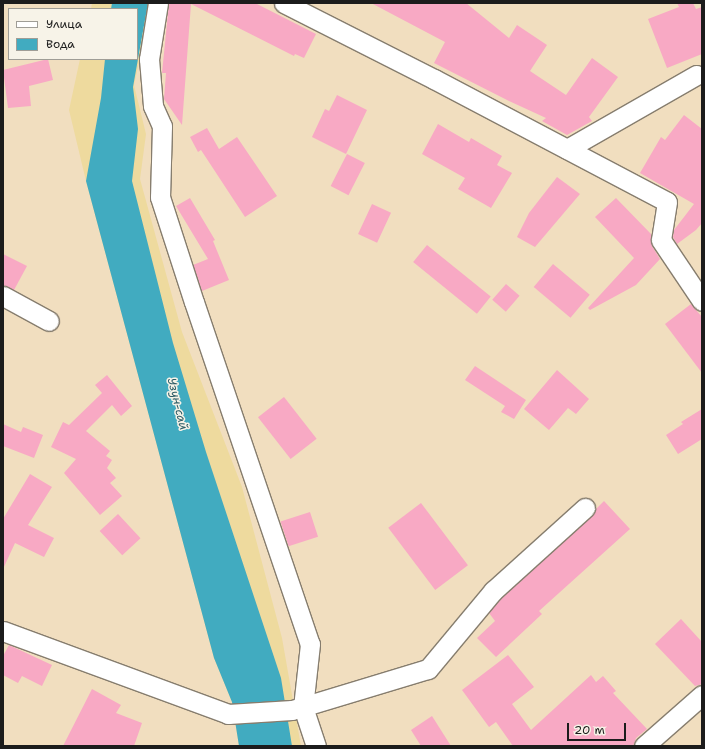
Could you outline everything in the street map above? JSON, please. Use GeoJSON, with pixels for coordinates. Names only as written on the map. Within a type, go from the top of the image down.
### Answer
{"type":"FeatureCollection","features":[{"type":"Feature","properties":{"kind":"street"},"geometry":{"type":"LineString","coordinates":[[158,3],[149,59],[153,106],[162,126],[160,196],[194,302],[310,644],[298,708],[316,746]]}},
{"type":"Feature","properties":{"kind":"street"},"geometry":{"type":"LineString","coordinates":[[284,3],[667,202],[661,240],[702,301]]}},
{"type":"Feature","properties":{"kind":"street"},"geometry":{"type":"LineString","coordinates":[[567,149],[696,75]]}},
{"type":"Feature","properties":{"kind":"street"},"geometry":{"type":"LineString","coordinates":[[3,296],[49,320]]}},
{"type":"Feature","properties":{"kind":"street"},"geometry":{"type":"LineString","coordinates":[[3,631],[228,714],[298,708],[428,669],[493,591],[585,508]]}},
{"type":"Feature","properties":{"kind":"street"},"geometry":{"type":"LineString","coordinates":[[644,746],[702,695]]}},
{"type":"Feature","properties":{"kind":"sand"},"geometry":{"type":"Polygon","coordinates":[[[92,3],[152,3],[134,85],[146,134],[140,179],[182,332],[242,487],[282,638],[301,746],[239,746],[232,702],[214,658],[86,181],[69,110],[80,60],[138,60],[138,8],[91,8],[92,3]]]}},
{"type":"Feature","properties":{"kind":"water"},"geometry":{"type":"Polygon","coordinates":[[[112,3],[148,3],[138,59],[138,8],[111,8],[112,3]]]}},
{"type":"Feature","properties":{"kind":"water","name":"Узун-сай"},"geometry":{"type":"Polygon","coordinates":[[[105,60],[138,60],[133,87],[138,129],[132,181],[173,343],[206,452],[281,678],[292,746],[239,746],[232,702],[214,658],[86,181],[101,98],[105,60]]]}},
{"type":"Feature","properties":{"kind":"building"},"geometry":{"type":"Polygon","coordinates":[[[169,3],[255,3],[316,34],[304,58],[295,54],[294,56],[191,4],[182,125],[164,99],[166,73],[162,73],[169,3]]]}},
{"type":"Feature","properties":{"kind":"building"},"geometry":{"type":"Polygon","coordinates":[[[371,3],[466,3],[509,38],[517,25],[547,45],[530,71],[566,95],[592,58],[618,77],[589,117],[592,121],[567,135],[542,121],[546,118],[434,63],[445,42],[371,3]]]}},
{"type":"Feature","properties":{"kind":"building"},"geometry":{"type":"Polygon","coordinates":[[[677,3],[693,3],[696,9],[702,7],[702,54],[667,68],[648,19],[679,7],[677,3]]]}},
{"type":"Feature","properties":{"kind":"building"},"geometry":{"type":"Polygon","coordinates":[[[48,60],[53,80],[29,86],[31,106],[8,108],[3,70],[48,60]]]}},
{"type":"Feature","properties":{"kind":"building"},"geometry":{"type":"Polygon","coordinates":[[[337,95],[367,110],[346,154],[312,137],[325,109],[329,111],[337,95]]]}},
{"type":"Feature","properties":{"kind":"building"},"geometry":{"type":"Polygon","coordinates":[[[684,115],[702,129],[702,223],[696,230],[677,244],[673,237],[674,230],[694,204],[640,173],[661,137],[665,140],[684,115]]]}},
{"type":"Feature","properties":{"kind":"building"},"geometry":{"type":"Polygon","coordinates":[[[438,124],[469,142],[471,138],[502,156],[497,165],[512,173],[491,208],[458,189],[465,178],[422,154],[438,124]]]}},
{"type":"Feature","properties":{"kind":"building"},"geometry":{"type":"Polygon","coordinates":[[[207,128],[219,149],[237,137],[277,196],[245,217],[201,150],[198,152],[190,137],[207,128]]]}},
{"type":"Feature","properties":{"kind":"building"},"geometry":{"type":"Polygon","coordinates":[[[347,154],[365,163],[348,195],[331,186],[347,154]]]}},
{"type":"Feature","properties":{"kind":"building"},"geometry":{"type":"Polygon","coordinates":[[[557,177],[580,194],[535,247],[517,237],[529,213],[557,177]]]}},
{"type":"Feature","properties":{"kind":"building"},"geometry":{"type":"Polygon","coordinates":[[[190,198],[215,240],[213,241],[229,280],[202,291],[193,265],[208,259],[176,206],[190,198]]]}},
{"type":"Feature","properties":{"kind":"building"},"geometry":{"type":"Polygon","coordinates":[[[616,198],[651,234],[652,246],[660,259],[636,285],[590,310],[588,308],[634,258],[595,217],[616,198]]]}},
{"type":"Feature","properties":{"kind":"building"},"geometry":{"type":"Polygon","coordinates":[[[372,204],[391,213],[377,243],[358,234],[372,204]]]}},
{"type":"Feature","properties":{"kind":"building"},"geometry":{"type":"Polygon","coordinates":[[[427,245],[491,297],[477,314],[413,262],[427,245]]]}},
{"type":"Feature","properties":{"kind":"building"},"geometry":{"type":"Polygon","coordinates":[[[3,254],[27,266],[14,290],[3,285],[3,254]]]}},
{"type":"Feature","properties":{"kind":"building"},"geometry":{"type":"Polygon","coordinates":[[[553,264],[590,295],[570,318],[534,287],[553,264]]]}},
{"type":"Feature","properties":{"kind":"building"},"geometry":{"type":"Polygon","coordinates":[[[506,284],[520,296],[506,312],[492,300],[506,284]]]}},
{"type":"Feature","properties":{"kind":"building"},"geometry":{"type":"Polygon","coordinates":[[[691,304],[702,317],[702,373],[665,324],[691,304]]]}},
{"type":"Feature","properties":{"kind":"building"},"geometry":{"type":"Polygon","coordinates":[[[475,366],[526,400],[514,419],[501,412],[505,406],[465,380],[475,366]]]}},
{"type":"Feature","properties":{"kind":"building"},"geometry":{"type":"Polygon","coordinates":[[[557,370],[589,399],[576,414],[568,408],[549,430],[524,409],[557,370]]]}},
{"type":"Feature","properties":{"kind":"building"},"geometry":{"type":"Polygon","coordinates":[[[107,375],[132,406],[121,416],[112,405],[86,431],[110,451],[106,456],[112,460],[107,468],[116,478],[110,483],[122,496],[100,515],[64,473],[76,459],[51,447],[63,422],[69,425],[102,393],[95,385],[107,375]]]}},
{"type":"Feature","properties":{"kind":"building"},"geometry":{"type":"Polygon","coordinates":[[[284,397],[317,439],[291,459],[258,417],[284,397]]]}},
{"type":"Feature","properties":{"kind":"building"},"geometry":{"type":"Polygon","coordinates":[[[702,409],[702,439],[678,454],[666,435],[683,424],[681,422],[702,409]]]}},
{"type":"Feature","properties":{"kind":"building"},"geometry":{"type":"Polygon","coordinates":[[[3,424],[21,432],[23,427],[43,435],[34,458],[3,446],[3,424]]]}},
{"type":"Feature","properties":{"kind":"building"},"geometry":{"type":"Polygon","coordinates":[[[30,474],[52,487],[28,525],[54,538],[44,557],[15,543],[3,569],[3,519],[30,474]]]}},
{"type":"Feature","properties":{"kind":"building"},"geometry":{"type":"Polygon","coordinates":[[[604,501],[630,529],[539,611],[542,614],[496,657],[477,638],[495,621],[489,613],[501,599],[592,516],[596,509],[604,501]]]}},
{"type":"Feature","properties":{"kind":"building"},"geometry":{"type":"Polygon","coordinates":[[[421,503],[468,565],[435,590],[388,528],[421,503]]]}},
{"type":"Feature","properties":{"kind":"building"},"geometry":{"type":"Polygon","coordinates":[[[310,512],[318,537],[289,546],[281,522],[310,512]]]}},
{"type":"Feature","properties":{"kind":"building"},"geometry":{"type":"Polygon","coordinates":[[[118,514],[141,538],[122,555],[100,531],[118,514]]]}},
{"type":"Feature","properties":{"kind":"building"},"geometry":{"type":"Polygon","coordinates":[[[681,619],[702,642],[702,684],[695,686],[655,644],[681,619]]]}},
{"type":"Feature","properties":{"kind":"building"},"geometry":{"type":"Polygon","coordinates":[[[9,645],[52,665],[42,686],[22,676],[18,683],[3,675],[3,656],[9,645]]]}},
{"type":"Feature","properties":{"kind":"building"},"geometry":{"type":"Polygon","coordinates":[[[508,655],[534,687],[512,704],[531,730],[591,675],[596,682],[603,676],[616,691],[613,693],[647,729],[636,738],[633,746],[513,746],[496,722],[489,727],[462,690],[508,655]]]}},
{"type":"Feature","properties":{"kind":"building"},"geometry":{"type":"Polygon","coordinates":[[[92,689],[121,705],[116,713],[142,723],[134,746],[63,746],[92,689]]]}},
{"type":"Feature","properties":{"kind":"building"},"geometry":{"type":"Polygon","coordinates":[[[432,716],[451,746],[421,746],[411,730],[432,716]]]}}]}
